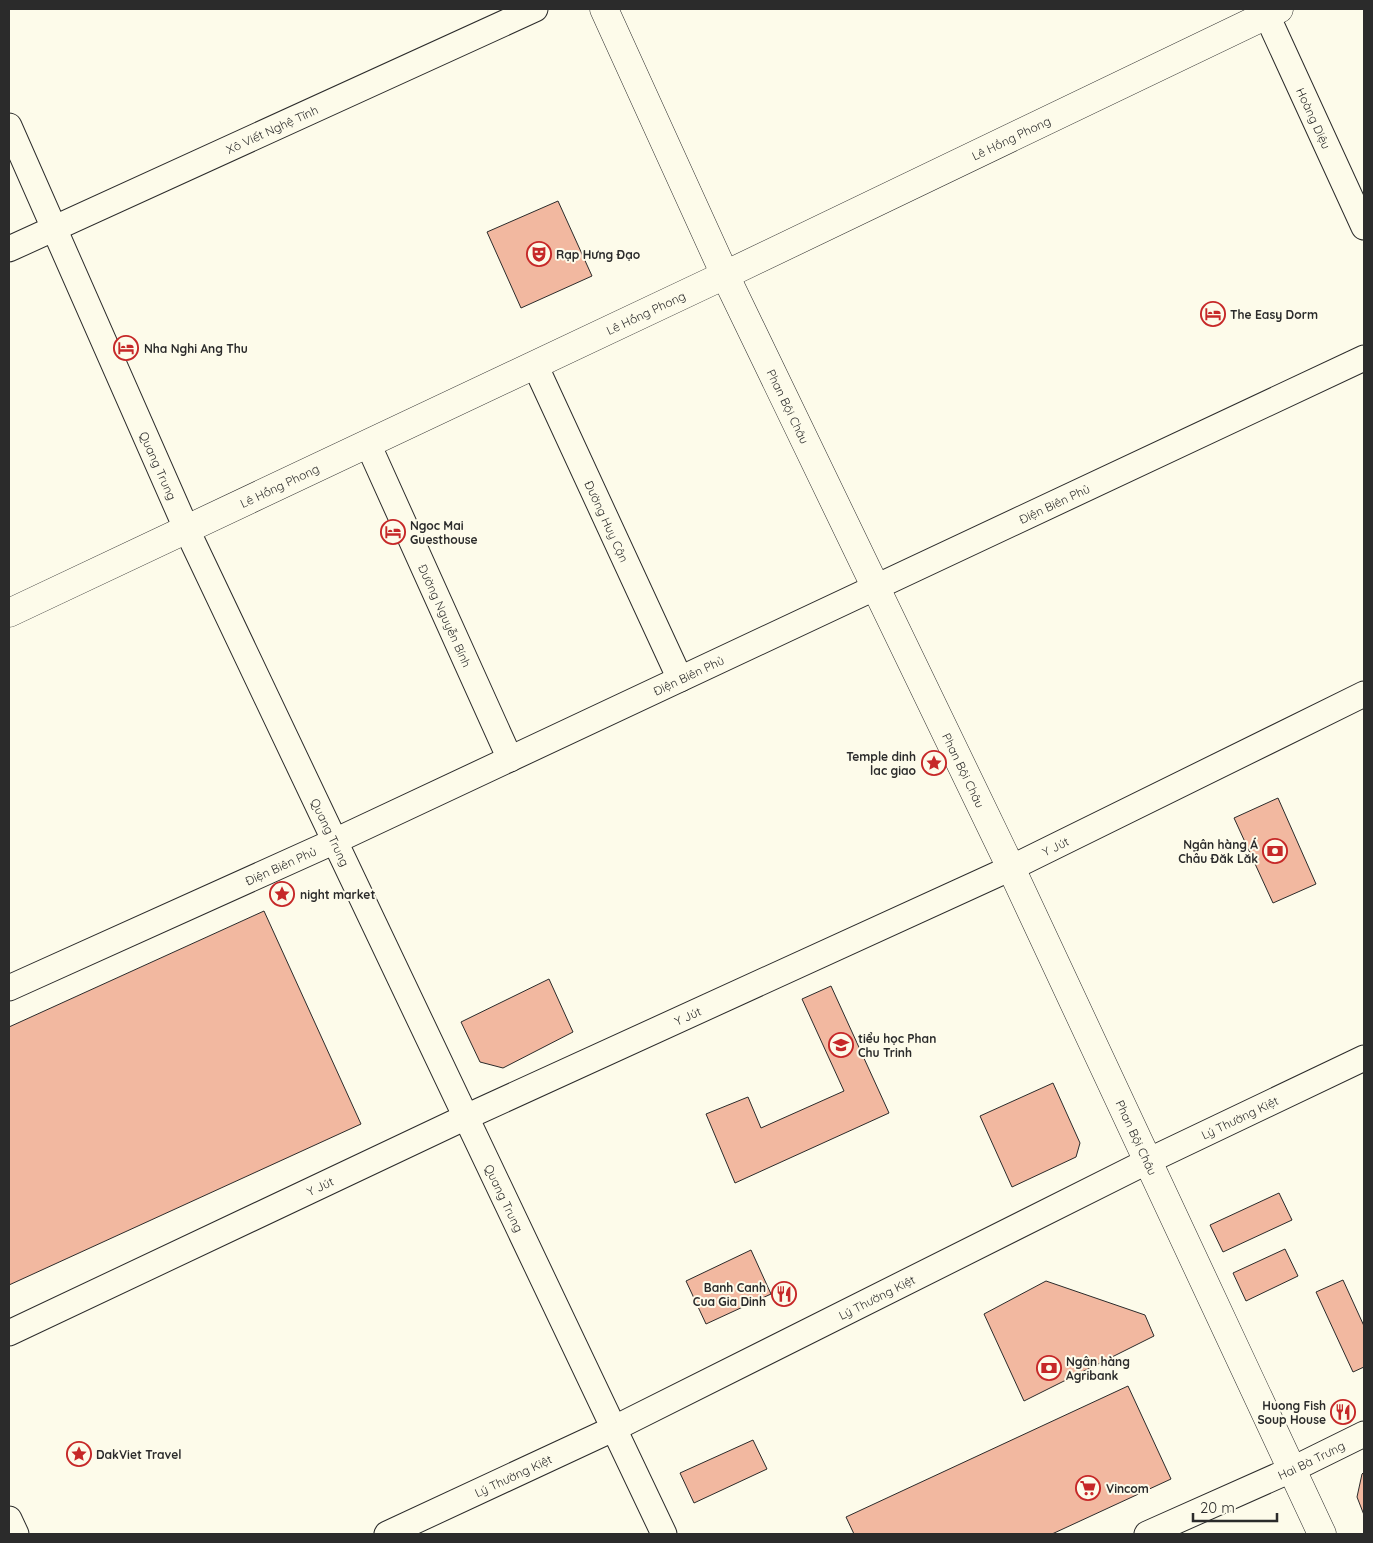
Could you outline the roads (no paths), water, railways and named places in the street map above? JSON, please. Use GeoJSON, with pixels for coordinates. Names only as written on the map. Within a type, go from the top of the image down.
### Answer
{"type":"FeatureCollection","features":[{"type":"Feature","properties":{"kind":"main road","name":"Phan Bội Châu"},"geometry":{"type":"LineString","coordinates":[[604,9],[725,275],[1011,868],[1322,1534]]}},
{"type":"Feature","properties":{"kind":"main road","name":"Lê Hồng Phong"},"geometry":{"type":"LineString","coordinates":[[9,613],[725,275],[1270,11]]}},
{"type":"Feature","properties":{"kind":"street","name":"Xô Viết Nghệ Tĩnh"},"geometry":{"type":"LineString","coordinates":[[9,249],[535,9]]}},
{"type":"Feature","properties":{"kind":"street","name":"Hoàng Diệu"},"geometry":{"type":"LineString","coordinates":[[1270,11],[1364,227]]}},
{"type":"Feature","properties":{"kind":"street","name":"Quang Trung"},"geometry":{"type":"LineString","coordinates":[[9,126],[52,228],[186,528],[664,1534]]}},
{"type":"Feature","properties":{"kind":"street","name":"Điện Biên Phủ"},"geometry":{"type":"LineString","coordinates":[[9,988],[335,841],[1364,358]]}},
{"type":"Feature","properties":{"kind":"street","name":"Đường Huy Cận"},"geometry":{"type":"LineString","coordinates":[[535,365],[680,679]]}},
{"type":"Feature","properties":{"kind":"street","name":"Đường Nguyễn Bính"},"geometry":{"type":"LineString","coordinates":[[368,444],[510,759]]}},
{"type":"Feature","properties":{"kind":"street","name":"Y Jút"},"geometry":{"type":"LineString","coordinates":[[9,1333],[466,1117],[1011,868],[1364,694]]}},
{"type":"Feature","properties":{"kind":"street","name":"Lý Thường Kiệt"},"geometry":{"type":"LineString","coordinates":[[387,1534],[615,1428],[1148,1161],[1364,1058]]}},
{"type":"Feature","properties":{"kind":"street","name":"Hai Bà Trưng"},"geometry":{"type":"LineString","coordinates":[[1147,1534],[1293,1469],[1364,1434]]}},
{"type":"Feature","properties":{"kind":"street"},"geometry":{"type":"LineString","coordinates":[[9,1519],[16,1534]]}},
{"type":"Feature","properties":{"kind":"place","name":"Rạp Hưng Đạo"},"geometry":{"type":"Point","coordinates":[539,254]}},
{"type":"Feature","properties":{"kind":"place","name":"The Easy Dorm"},"geometry":{"type":"Point","coordinates":[1213,314]}},
{"type":"Feature","properties":{"kind":"place","name":"Nha Nghi Ang Thu"},"geometry":{"type":"Point","coordinates":[126,348]}},
{"type":"Feature","properties":{"kind":"place","name":"Ngoc Mai Guesthouse"},"geometry":{"type":"Point","coordinates":[393,532]}},
{"type":"Feature","properties":{"kind":"place","name":"Temple dinh lac giao"},"geometry":{"type":"Point","coordinates":[934,763]}},
{"type":"Feature","properties":{"kind":"place","name":"Ngân hàng Á Châu Đăk Lăk"},"geometry":{"type":"Point","coordinates":[1275,851]}},
{"type":"Feature","properties":{"kind":"place","name":"night market"},"geometry":{"type":"Point","coordinates":[282,894]}},
{"type":"Feature","properties":{"kind":"place","name":"tiểu học Phan Chu Trinh"},"geometry":{"type":"Point","coordinates":[841,1045]}},
{"type":"Feature","properties":{"kind":"place","name":"Banh Canh Cua Gia Dinh"},"geometry":{"type":"Point","coordinates":[784,1294]}},
{"type":"Feature","properties":{"kind":"place","name":"Ngân hàng Agribank"},"geometry":{"type":"Point","coordinates":[1049,1368]}},
{"type":"Feature","properties":{"kind":"place","name":"Huong Fish Soup House"},"geometry":{"type":"Point","coordinates":[1343,1412]}},
{"type":"Feature","properties":{"kind":"place","name":"DakViet Travel"},"geometry":{"type":"Point","coordinates":[79,1454]}},
{"type":"Feature","properties":{"kind":"place","name":"Vincom"},"geometry":{"type":"Point","coordinates":[1088,1488]}}]}
